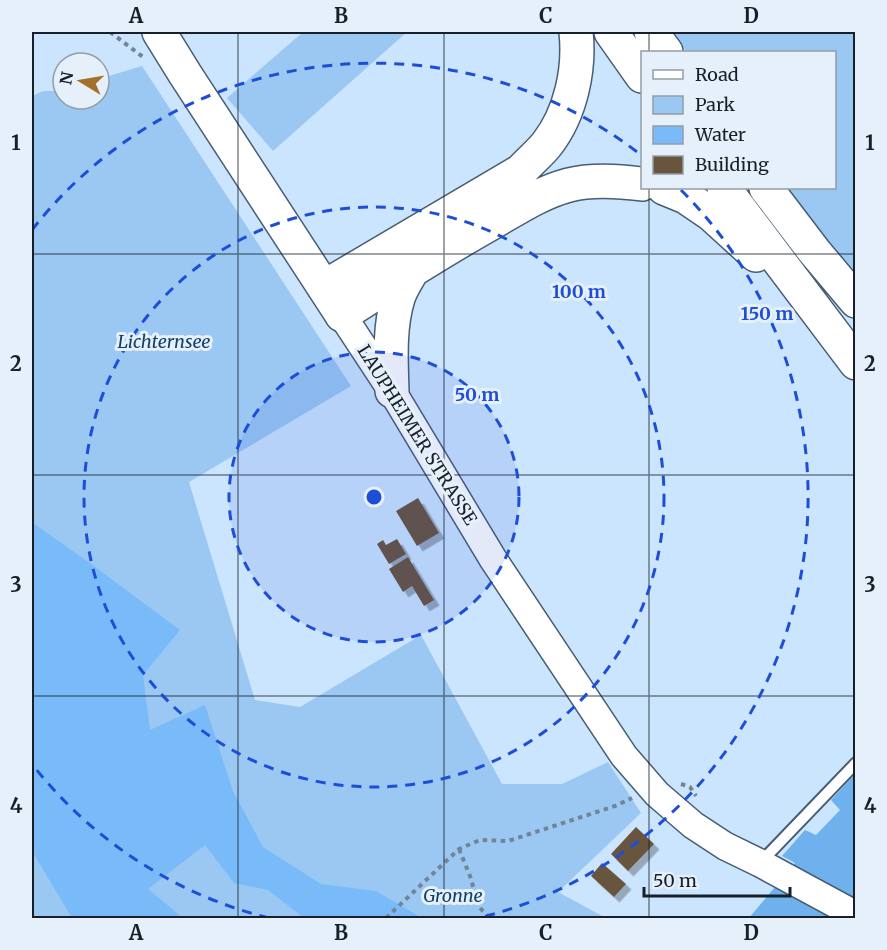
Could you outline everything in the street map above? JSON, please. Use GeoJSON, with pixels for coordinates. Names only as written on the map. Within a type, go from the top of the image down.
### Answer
{"type":"FeatureCollection","features":[{"type":"Feature","properties":{"kind":"main road","name":"LAUPHEIMER STRASSE"},"geometry":{"type":"LineString","coordinates":[[159,32],[342,315]]}},
{"type":"Feature","properties":{"kind":"main road"},"geometry":{"type":"LineString","coordinates":[[324,287],[521,171],[547,144],[565,114],[574,80],[578,46],[576,32]]}},
{"type":"Feature","properties":{"kind":"main road"},"geometry":{"type":"LineString","coordinates":[[611,32],[641,75]]}},
{"type":"Feature","properties":{"kind":"main road"},"geometry":{"type":"LineString","coordinates":[[651,32],[665,51]]}},
{"type":"Feature","properties":{"kind":"main road"},"geometry":{"type":"LineString","coordinates":[[342,315],[413,269],[548,192],[571,184],[599,182],[641,184]]}},
{"type":"Feature","properties":{"kind":"main road"},"geometry":{"type":"LineString","coordinates":[[666,189],[686,197],[711,214],[809,303]]}},
{"type":"Feature","properties":{"kind":"main road"},"geometry":{"type":"LineString","coordinates":[[725,189],[855,363]]}},
{"type":"Feature","properties":{"kind":"main road"},"geometry":{"type":"LineString","coordinates":[[767,189],[855,301]]}},
{"type":"Feature","properties":{"kind":"main road"},"geometry":{"type":"LineString","coordinates":[[392,391],[393,323],[398,296],[413,269]]}},
{"type":"Feature","properties":{"kind":"street","name":"LAUPHEIMER STRASSE"},"geometry":{"type":"LineString","coordinates":[[342,315],[392,391],[493,559],[618,748],[657,794],[693,825],[725,846],[855,915]]}},
{"type":"Feature","properties":{"kind":"lane"},"geometry":{"type":"LineString","coordinates":[[760,863],[855,763]]}},
{"type":"Feature","properties":{"kind":"path"},"geometry":{"type":"LineString","coordinates":[[386,918],[459,849],[480,840],[508,841],[615,806],[632,798]]}},
{"type":"Feature","properties":{"kind":"path"},"geometry":{"type":"LineString","coordinates":[[459,849],[479,907],[490,918]]}},
{"type":"Feature","properties":{"kind":"green space"},"geometry":{"type":"Polygon","coordinates":[[[303,32],[407,32],[273,151],[227,98],[303,32]]]}},
{"type":"Feature","properties":{"kind":"green space"},"geometry":{"type":"Polygon","coordinates":[[[671,32],[855,32],[855,278],[789,189],[836,189],[836,51],[686,51],[671,32]]]}},
{"type":"Feature","properties":{"kind":"green space","name":"Lichternsee"},"geometry":{"type":"Polygon","coordinates":[[[142,66],[351,386],[189,482],[255,700],[300,707],[421,635],[502,784],[562,784],[608,762],[641,813],[558,892],[606,918],[32,918],[32,96],[43,91],[51,91],[51,111],[111,111],[111,75],[142,66]]]}},
{"type":"Feature","properties":{"kind":"shaded area"},"geometry":{"type":"Polygon","coordinates":[[[855,774],[855,918],[749,918],[795,863],[782,856],[805,830],[816,835],[840,810],[831,800],[855,774]]]}},
{"type":"Feature","properties":{"kind":"water"},"geometry":{"type":"Polygon","coordinates":[[[32,520],[33,523],[180,630],[143,675],[150,730],[205,705],[233,791],[263,847],[321,884],[376,891],[422,918],[304,918],[268,890],[234,883],[205,845],[148,889],[183,918],[72,918],[32,851],[32,520]]]}},
{"type":"Feature","properties":{"kind":"building"},"geometry":{"type":"Polygon","coordinates":[[[418,498],[439,533],[417,546],[396,511],[418,498]]]}},
{"type":"Feature","properties":{"kind":"building"},"geometry":{"type":"Polygon","coordinates":[[[397,539],[406,554],[389,564],[377,544],[383,540],[386,545],[397,539]]]}},
{"type":"Feature","properties":{"kind":"building"},"geometry":{"type":"Polygon","coordinates":[[[408,557],[434,600],[424,606],[412,586],[403,592],[389,569],[408,557]]]}},
{"type":"Feature","properties":{"kind":"building"},"geometry":{"type":"Polygon","coordinates":[[[636,827],[654,844],[628,871],[611,854],[636,827]]]}},
{"type":"Feature","properties":{"kind":"building"},"geometry":{"type":"Polygon","coordinates":[[[602,863],[626,884],[614,897],[591,876],[602,863]]]}},
{"type":"Feature","properties":{"kind":"park label","name":"Gronne"},"geometry":{"type":"Point","coordinates":[453,896]}}]}
